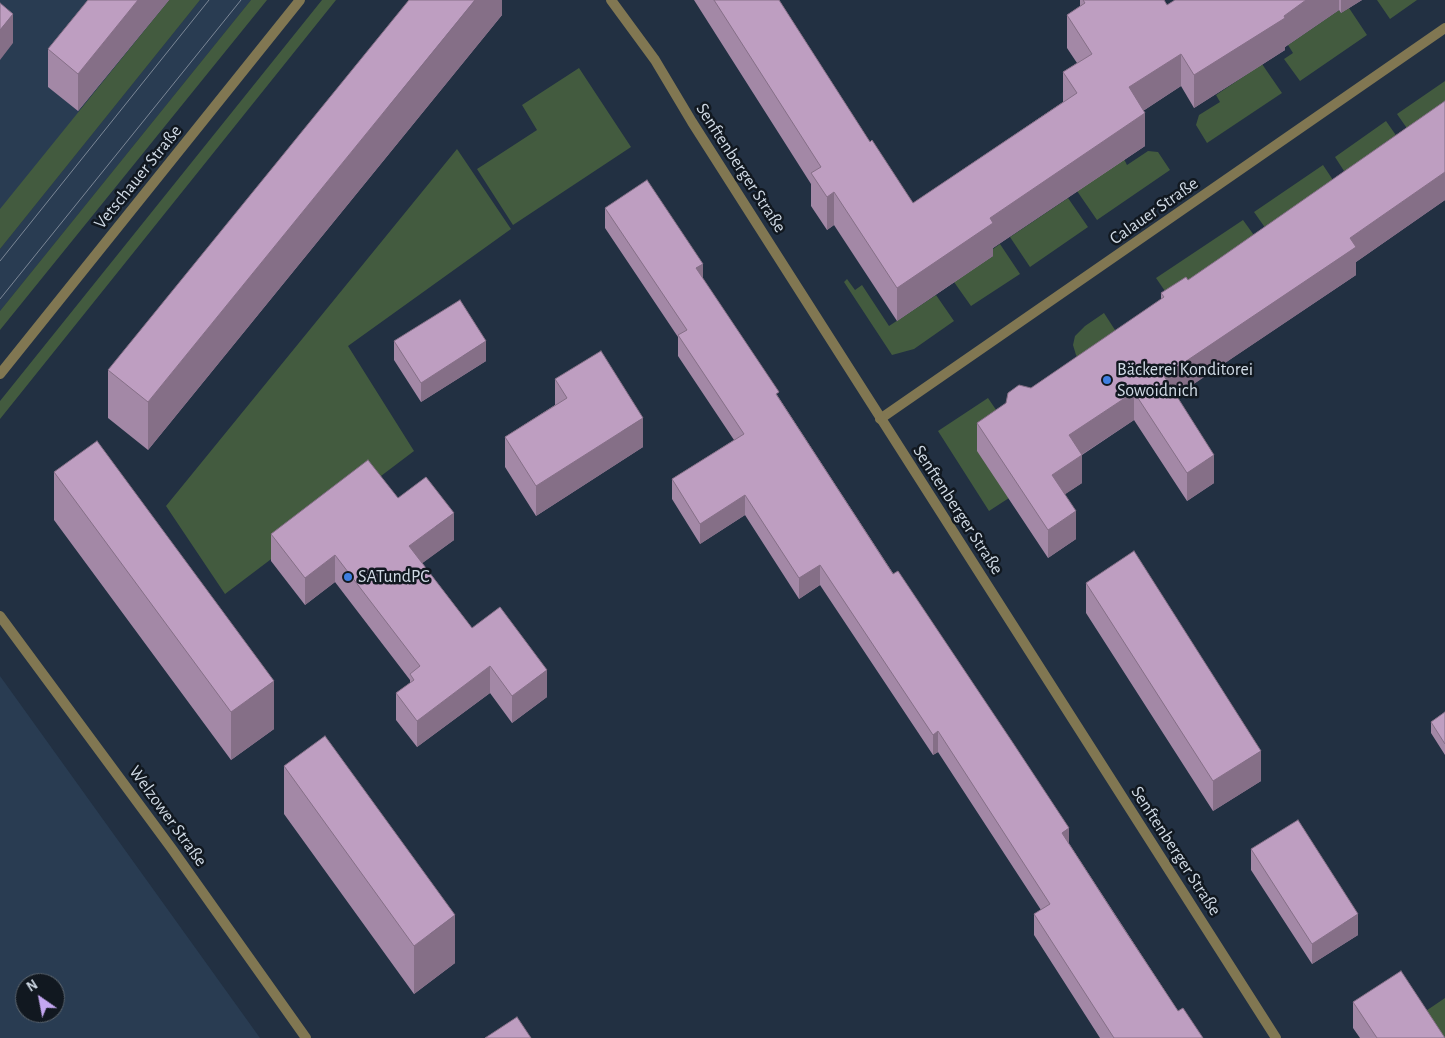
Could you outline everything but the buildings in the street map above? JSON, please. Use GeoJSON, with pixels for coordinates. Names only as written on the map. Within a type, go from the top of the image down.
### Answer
{"type":"FeatureCollection","features":[{"type":"Feature","properties":{"kind":"street","name":"Vetschauer Straße"},"geometry":{"type":"LineString","coordinates":[[0,374],[300,0]]}},
{"type":"Feature","properties":{"kind":"street","name":"Senftenberger Straße"},"geometry":{"type":"LineString","coordinates":[[610,0],[655,60],[880,419],[1276,1038]]}},
{"type":"Feature","properties":{"kind":"street","name":"Calauer Straße"},"geometry":{"type":"LineString","coordinates":[[880,419],[1445,28]]}},
{"type":"Feature","properties":{"kind":"street","name":"Welzower Straße"},"geometry":{"type":"LineString","coordinates":[[0,616],[166,841],[306,1038]]}},
{"type":"Feature","properties":{"kind":"shaded area"},"geometry":{"type":"Polygon","coordinates":[[[0,0],[192,0],[0,239],[0,0]]]}},
{"type":"Feature","properties":{"kind":"shaded area"},"geometry":{"type":"Polygon","coordinates":[[[200,0],[251,0],[0,311],[0,249],[200,0]]]}},
{"type":"Feature","properties":{"kind":"shaded area"},"geometry":{"type":"Polygon","coordinates":[[[0,676],[260,1038],[0,1038],[0,676]]]}},
{"type":"Feature","properties":{"kind":"green space"},"geometry":{"type":"Polygon","coordinates":[[[169,0],[200,0],[0,249],[0,209],[169,0]]]}},
{"type":"Feature","properties":{"kind":"green space"},"geometry":{"type":"Polygon","coordinates":[[[251,0],[267,0],[0,330],[0,311],[251,0]]]}},
{"type":"Feature","properties":{"kind":"green space"},"geometry":{"type":"Polygon","coordinates":[[[322,0],[336,0],[0,419],[0,401],[322,0]]]}},
{"type":"Feature","properties":{"kind":"green space"},"geometry":{"type":"Polygon","coordinates":[[[1377,0],[1417,0],[1390,19],[1377,0]]]}},
{"type":"Feature","properties":{"kind":"green space"},"geometry":{"type":"Polygon","coordinates":[[[1349,8],[1367,35],[1300,81],[1284,59],[1293,53],[1288,45],[1339,10],[1341,13],[1349,8]]]}},
{"type":"Feature","properties":{"kind":"green space"},"geometry":{"type":"Polygon","coordinates":[[[1262,64],[1282,93],[1207,143],[1196,125],[1199,115],[1220,102],[1216,95],[1262,64]]]}},
{"type":"Feature","properties":{"kind":"green space"},"geometry":{"type":"Polygon","coordinates":[[[579,68],[631,147],[513,225],[477,169],[537,130],[522,105],[579,68]]]}},
{"type":"Feature","properties":{"kind":"green space"},"geometry":{"type":"Polygon","coordinates":[[[1445,81],[1445,130],[1420,147],[1397,114],[1445,81]]]}},
{"type":"Feature","properties":{"kind":"green space"},"geometry":{"type":"Polygon","coordinates":[[[1386,121],[1400,141],[1357,191],[1335,157],[1386,121]]]}},
{"type":"Feature","properties":{"kind":"green space"},"geometry":{"type":"Polygon","coordinates":[[[457,149],[511,229],[348,346],[414,451],[225,594],[166,506],[457,149]]]}},
{"type":"Feature","properties":{"kind":"green space"},"geometry":{"type":"Polygon","coordinates":[[[1148,151],[1158,152],[1170,170],[1097,220],[1077,191],[1124,159],[1127,165],[1148,151]]]}},
{"type":"Feature","properties":{"kind":"green space"},"geometry":{"type":"Polygon","coordinates":[[[1323,165],[1335,183],[1278,246],[1254,212],[1323,165]]]}},
{"type":"Feature","properties":{"kind":"green space"},"geometry":{"type":"Polygon","coordinates":[[[1068,198],[1088,227],[1030,267],[1010,237],[1068,198]]]}},
{"type":"Feature","properties":{"kind":"green space"},"geometry":{"type":"Polygon","coordinates":[[[1243,220],[1256,238],[1178,310],[1156,278],[1243,220]]]}},
{"type":"Feature","properties":{"kind":"green space"},"geometry":{"type":"Polygon","coordinates":[[[1000,244],[1020,274],[971,306],[954,282],[993,256],[990,251],[1000,244]]]}},
{"type":"Feature","properties":{"kind":"green space"},"geometry":{"type":"Polygon","coordinates":[[[847,279],[855,290],[862,285],[889,326],[936,295],[954,321],[914,349],[892,355],[844,282],[847,279]]]}},
{"type":"Feature","properties":{"kind":"green space"},"geometry":{"type":"Polygon","coordinates":[[[1104,313],[1128,350],[1090,375],[1076,355],[1073,345],[1075,336],[1085,326],[1104,313]]]}},
{"type":"Feature","properties":{"kind":"green space"},"geometry":{"type":"Polygon","coordinates":[[[988,398],[1009,429],[1009,498],[989,511],[938,431],[988,398]]]}},
{"type":"Feature","properties":{"kind":"green space"},"geometry":{"type":"Polygon","coordinates":[[[1445,998],[1445,1038],[1427,1038],[1414,1019],[1445,998]]]}},
{"type":"Feature","properties":{"kind":"tram line"},"geometry":{"type":"LineString","coordinates":[[0,261],[209,0]]}},
{"type":"Feature","properties":{"kind":"tram line"},"geometry":{"type":"LineString","coordinates":[[0,299],[241,0]]}},
{"type":"Feature","properties":{"kind":"place","name":"Bäckerei Konditorei Sowoidnich"},"geometry":{"type":"Point","coordinates":[1107,380]}},
{"type":"Feature","properties":{"kind":"place","name":"SATundPC"},"geometry":{"type":"Point","coordinates":[348,577]}}]}
